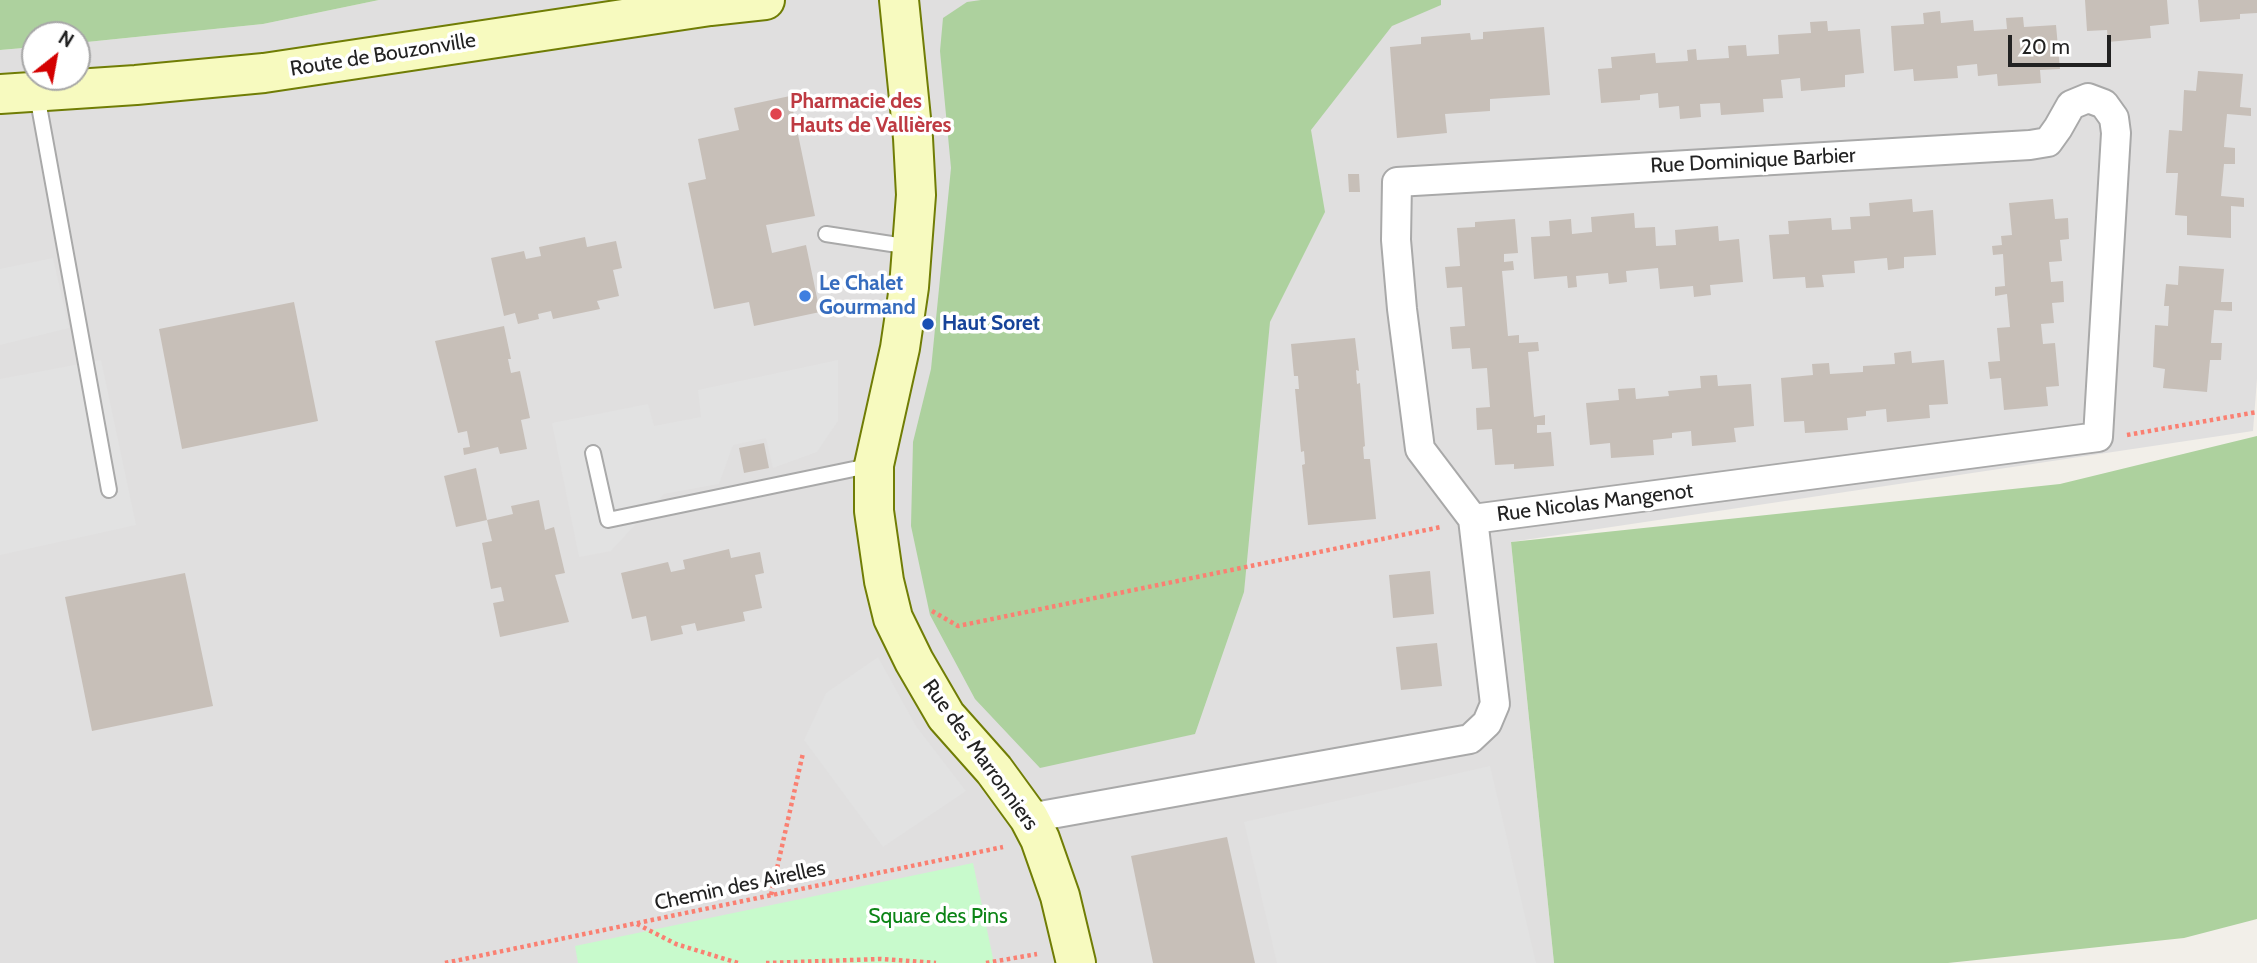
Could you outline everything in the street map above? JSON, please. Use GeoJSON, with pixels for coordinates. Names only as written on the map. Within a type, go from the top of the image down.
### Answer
{"type":"FeatureCollection","features":[{"type":"Feature","properties":{"kind":"street","name":"Route de Bouzonville"},"geometry":{"type":"LineString","coordinates":[[18,94],[264,73],[765,0]]}},
{"type":"Feature","properties":{"kind":"street","name":"Rue des Marronniers"},"geometry":{"type":"LineString","coordinates":[[899,0],[916,195],[913,247],[900,348],[874,465],[874,511],[884,581],[893,618],[946,716],[994,770],[1035,828],[1060,896],[1074,955]]}},
{"type":"Feature","properties":{"kind":"street","name":"Rue Dominique Barbier"},"geometry":{"type":"LineString","coordinates":[[1473,519],[1420,449],[1399,281],[1396,240],[1397,182],[2030,145],[2048,142],[2071,105],[2088,98],[2104,104],[2114,118],[2116,133],[2098,437]]}},
{"type":"Feature","properties":{"kind":"street","name":"Rue Nicolas Mangenot"},"geometry":{"type":"LineString","coordinates":[[1035,828],[1470,739],[1487,723],[1495,704],[1473,519],[2098,437]]}},
{"type":"Feature","properties":{"kind":"lane"},"geometry":{"type":"LineString","coordinates":[[18,94],[109,490]]}},
{"type":"Feature","properties":{"kind":"lane"},"geometry":{"type":"LineString","coordinates":[[826,234],[913,247]]}},
{"type":"Feature","properties":{"kind":"lane"},"geometry":{"type":"LineString","coordinates":[[593,453],[608,520],[874,465]]}},
{"type":"Feature","properties":{"kind":"path"},"geometry":{"type":"LineString","coordinates":[[2098,437],[2257,412]]}},
{"type":"Feature","properties":{"kind":"path"},"geometry":{"type":"LineString","coordinates":[[893,618],[930,610],[958,626],[1426,531],[1473,519]]}},
{"type":"Feature","properties":{"kind":"path"},"geometry":{"type":"LineString","coordinates":[[771,895],[803,753]]}},
{"type":"Feature","properties":{"kind":"path","name":"Chemin des Airelles"},"geometry":{"type":"LineString","coordinates":[[445,963],[771,895],[1035,828]]}},
{"type":"Feature","properties":{"kind":"path"},"geometry":{"type":"LineString","coordinates":[[636,923],[676,944],[738,963]]}},
{"type":"Feature","properties":{"kind":"path"},"geometry":{"type":"LineString","coordinates":[[986,963],[1074,955]]}},
{"type":"Feature","properties":{"kind":"path"},"geometry":{"type":"LineString","coordinates":[[766,963],[881,959],[936,963]]}},
{"type":"Feature","properties":{"kind":"shaded area"},"geometry":{"type":"Polygon","coordinates":[[[379,0],[2257,0],[2257,379],[2253,431],[1511,542],[1554,963],[0,963],[0,50],[21,48],[21,91],[91,91],[91,42],[263,24],[379,0]]]}},
{"type":"Feature","properties":{"kind":"shaded area"},"geometry":{"type":"Polygon","coordinates":[[[53,258],[69,328],[0,345],[0,269],[53,258]]]}},
{"type":"Feature","properties":{"kind":"shaded area"},"geometry":{"type":"Polygon","coordinates":[[[101,360],[136,525],[0,555],[0,379],[101,360]]]}},
{"type":"Feature","properties":{"kind":"shaded area"},"geometry":{"type":"Polygon","coordinates":[[[838,360],[838,421],[817,452],[773,468],[766,438],[733,445],[719,484],[664,494],[611,551],[579,557],[552,423],[648,404],[654,426],[701,417],[698,390],[838,360]]]}},
{"type":"Feature","properties":{"kind":"shaded area"},"geometry":{"type":"Polygon","coordinates":[[[878,657],[916,726],[966,791],[883,847],[804,740],[826,693],[878,657]]]}},
{"type":"Feature","properties":{"kind":"shaded area"},"geometry":{"type":"Polygon","coordinates":[[[1490,766],[1536,963],[1277,963],[1244,822],[1490,766]]]}},
{"type":"Feature","properties":{"kind":"green space"},"geometry":{"type":"Polygon","coordinates":[[[0,0],[379,0],[263,24],[91,42],[91,21],[21,21],[21,48],[0,50],[0,0]]]}},
{"type":"Feature","properties":{"kind":"green space"},"geometry":{"type":"Polygon","coordinates":[[[1441,0],[1441,5],[1392,26],[1311,130],[1325,212],[1270,322],[1244,592],[1195,734],[1040,768],[975,699],[930,615],[911,526],[913,442],[931,369],[951,168],[940,51],[943,18],[967,2],[1441,0]]]}},
{"type":"Feature","properties":{"kind":"green space"},"geometry":{"type":"Polygon","coordinates":[[[2257,436],[2257,919],[2184,938],[1948,963],[1554,963],[1511,542],[2060,484],[2257,436]]]}},
{"type":"Feature","properties":{"kind":"green space","name":"Square des Pins"},"geometry":{"type":"Polygon","coordinates":[[[973,863],[994,963],[578,963],[575,946],[973,863]]]}},
{"type":"Feature","properties":{"kind":"building"},"geometry":{"type":"Polygon","coordinates":[[[2085,0],[2167,0],[2169,24],[2150,26],[2151,38],[2108,42],[2107,30],[2087,31],[2085,0]]]}},
{"type":"Feature","properties":{"kind":"building"},"geometry":{"type":"Polygon","coordinates":[[[2198,0],[2257,0],[2257,13],[2240,14],[2240,19],[2200,22],[2198,0]]]}},
{"type":"Feature","properties":{"kind":"building"},"geometry":{"type":"Polygon","coordinates":[[[1940,11],[1941,23],[1973,20],[1974,31],[2007,29],[2006,18],[2023,17],[2024,27],[2056,25],[2060,69],[2040,70],[2041,83],[1998,86],[1997,74],[1978,76],[1977,64],[1957,66],[1958,78],[1914,81],[1913,69],[1894,71],[1891,26],[1924,24],[1923,13],[1940,11]]]}},
{"type":"Feature","properties":{"kind":"building"},"geometry":{"type":"Polygon","coordinates":[[[1827,21],[1828,31],[1860,29],[1864,73],[1845,75],[1845,87],[1801,91],[1800,78],[1781,80],[1783,98],[1763,99],[1764,112],[1721,115],[1720,103],[1700,104],[1701,117],[1680,119],[1679,106],[1659,108],[1658,93],[1640,95],[1640,100],[1601,103],[1598,69],[1612,68],[1611,57],[1655,53],[1656,63],[1688,61],[1687,50],[1696,49],[1697,60],[1729,58],[1728,46],[1746,45],[1747,56],[1779,54],[1778,35],[1811,33],[1810,22],[1827,21]]]}},
{"type":"Feature","properties":{"kind":"building"},"geometry":{"type":"Polygon","coordinates":[[[1544,27],[1550,95],[1490,99],[1490,111],[1445,114],[1447,133],[1397,138],[1390,47],[1421,44],[1421,37],[1470,33],[1471,40],[1483,39],[1483,32],[1544,27]]]}},
{"type":"Feature","properties":{"kind":"building"},"geometry":{"type":"Polygon","coordinates":[[[2198,71],[2243,74],[2240,107],[2251,108],[2251,116],[2227,114],[2224,147],[2235,148],[2235,164],[2224,164],[2221,196],[2244,198],[2244,207],[2231,206],[2231,238],[2187,235],[2187,216],[2175,215],[2178,173],[2166,173],[2169,130],[2182,131],[2184,90],[2196,91],[2198,71]]]}},
{"type":"Feature","properties":{"kind":"building"},"geometry":{"type":"Polygon","coordinates":[[[790,96],[815,216],[766,225],[772,253],[806,245],[820,312],[754,326],[749,302],[714,309],[688,183],[706,179],[698,139],[739,130],[734,108],[790,96]]]}},
{"type":"Feature","properties":{"kind":"building"},"geometry":{"type":"Polygon","coordinates":[[[1348,174],[1359,174],[1360,192],[1349,192],[1348,174]]]}},
{"type":"Feature","properties":{"kind":"building"},"geometry":{"type":"Polygon","coordinates":[[[1912,199],[1913,212],[1933,210],[1936,255],[1904,257],[1904,268],[1888,270],[1887,258],[1854,261],[1855,273],[1822,275],[1824,287],[1806,288],[1805,277],[1773,279],[1769,235],[1789,234],[1788,221],[1831,218],[1832,230],[1851,229],[1850,217],[1870,216],[1869,203],[1912,199]]]}},
{"type":"Feature","properties":{"kind":"building"},"geometry":{"type":"Polygon","coordinates":[[[2053,199],[2055,219],[2068,218],[2069,239],[2060,240],[2062,261],[2049,262],[2051,282],[2063,281],[2064,302],[2052,303],[2054,323],[2041,324],[2043,344],[2055,343],[2059,386],[2046,387],[2048,406],[2004,410],[2001,378],[1990,379],[1988,362],[2000,361],[1997,328],[2010,327],[2007,294],[1995,296],[1995,287],[2005,286],[2003,254],[1993,255],[1992,246],[2002,245],[2001,236],[2012,235],[2009,203],[2053,199]]]}},
{"type":"Feature","properties":{"kind":"building"},"geometry":{"type":"Polygon","coordinates":[[[1634,213],[1635,228],[1655,227],[1656,246],[1676,245],[1675,230],[1718,226],[1719,241],[1739,239],[1743,282],[1710,285],[1711,295],[1694,297],[1693,286],[1660,289],[1658,268],[1626,271],[1627,282],[1609,284],[1608,273],[1576,276],[1577,287],[1568,288],[1567,276],[1534,279],[1531,237],[1550,236],[1549,221],[1571,219],[1572,234],[1592,232],[1591,217],[1634,213]]]}},
{"type":"Feature","properties":{"kind":"building"},"geometry":{"type":"Polygon","coordinates":[[[1515,219],[1518,253],[1504,254],[1504,262],[1513,261],[1514,270],[1502,271],[1508,336],[1519,335],[1519,343],[1538,342],[1539,351],[1528,352],[1534,417],[1545,415],[1545,425],[1537,425],[1537,433],[1551,432],[1554,466],[1514,469],[1514,464],[1495,465],[1492,429],[1477,430],[1476,408],[1490,407],[1487,368],[1472,369],[1470,348],[1452,349],[1450,327],[1465,326],[1462,287],[1447,288],[1445,267],[1460,266],[1457,228],[1475,227],[1475,222],[1515,219]]]}},
{"type":"Feature","properties":{"kind":"building"},"geometry":{"type":"Polygon","coordinates":[[[585,237],[587,247],[616,241],[622,268],[613,270],[619,296],[597,301],[600,309],[553,319],[551,311],[538,314],[539,319],[518,324],[515,313],[504,316],[491,258],[524,251],[526,259],[541,256],[539,247],[585,237]]]}},
{"type":"Feature","properties":{"kind":"building"},"geometry":{"type":"Polygon","coordinates":[[[2179,266],[2224,269],[2221,302],[2232,302],[2232,311],[2214,310],[2211,343],[2222,343],[2221,360],[2210,360],[2207,392],[2163,388],[2165,369],[2153,367],[2155,325],[2168,326],[2169,306],[2164,306],[2166,284],[2178,285],[2179,266]]]}},
{"type":"Feature","properties":{"kind":"building"},"geometry":{"type":"Polygon","coordinates":[[[294,302],[318,421],[182,449],[159,329],[294,302]]]}},
{"type":"Feature","properties":{"kind":"building"},"geometry":{"type":"Polygon","coordinates":[[[504,326],[511,373],[520,371],[530,418],[521,420],[527,449],[500,454],[498,447],[464,455],[463,448],[470,447],[467,431],[458,433],[435,341],[504,326]]]}},
{"type":"Feature","properties":{"kind":"building"},"geometry":{"type":"Polygon","coordinates":[[[1355,338],[1364,459],[1370,459],[1376,519],[1308,525],[1302,465],[1305,464],[1304,451],[1301,452],[1295,389],[1299,389],[1298,376],[1294,376],[1291,344],[1355,338]]]}},
{"type":"Feature","properties":{"kind":"building"},"geometry":{"type":"Polygon","coordinates":[[[1911,351],[1912,363],[1944,360],[1948,404],[1929,405],[1930,418],[1887,422],[1886,409],[1866,411],[1866,416],[1847,418],[1848,430],[1805,433],[1804,421],[1784,422],[1781,378],[1813,375],[1812,364],[1829,363],[1830,374],[1863,372],[1863,366],[1895,364],[1894,353],[1911,351]]]}},
{"type":"Feature","properties":{"kind":"building"},"geometry":{"type":"Polygon","coordinates":[[[1717,375],[1718,386],[1751,384],[1754,426],[1734,428],[1736,442],[1692,446],[1691,431],[1672,433],[1672,438],[1653,440],[1654,455],[1611,458],[1610,443],[1590,445],[1586,403],[1619,400],[1618,389],[1635,388],[1636,399],[1669,396],[1668,391],[1701,388],[1700,376],[1717,375]]]}},
{"type":"Feature","properties":{"kind":"building"},"geometry":{"type":"Polygon","coordinates":[[[764,443],[769,468],[744,473],[739,448],[764,443]]]}},
{"type":"Feature","properties":{"kind":"building"},"geometry":{"type":"Polygon","coordinates":[[[476,468],[487,520],[456,527],[444,476],[476,468]]]}},
{"type":"Feature","properties":{"kind":"building"},"geometry":{"type":"Polygon","coordinates":[[[539,500],[545,530],[554,527],[565,573],[555,575],[569,622],[500,637],[493,603],[504,601],[501,587],[491,589],[482,543],[492,541],[487,520],[513,514],[511,506],[539,500]]]}},
{"type":"Feature","properties":{"kind":"building"},"geometry":{"type":"Polygon","coordinates":[[[729,549],[731,558],[760,552],[764,573],[755,575],[762,608],[743,612],[745,621],[697,631],[695,623],[681,626],[683,634],[651,641],[646,616],[632,619],[621,573],[668,562],[671,572],[685,569],[683,560],[729,549]]]}},
{"type":"Feature","properties":{"kind":"building"},"geometry":{"type":"Polygon","coordinates":[[[1430,571],[1434,614],[1393,618],[1389,575],[1430,571]]]}},
{"type":"Feature","properties":{"kind":"building"},"geometry":{"type":"Polygon","coordinates":[[[185,573],[213,706],[92,731],[65,597],[185,573]]]}},
{"type":"Feature","properties":{"kind":"building"},"geometry":{"type":"Polygon","coordinates":[[[1437,643],[1442,686],[1401,690],[1396,647],[1437,643]]]}},
{"type":"Feature","properties":{"kind":"building"},"geometry":{"type":"Polygon","coordinates":[[[1227,837],[1255,963],[1153,963],[1131,856],[1227,837]]]}},
{"type":"Feature","properties":{"kind":"place","name":"Pharmacie des Hauts de Vallières"},"geometry":{"type":"Point","coordinates":[776,114]}},
{"type":"Feature","properties":{"kind":"place","name":"Le Chalet Gourmand"},"geometry":{"type":"Point","coordinates":[805,296]}},
{"type":"Feature","properties":{"kind":"place","name":"Haut Soret"},"geometry":{"type":"Point","coordinates":[928,324]}}]}
